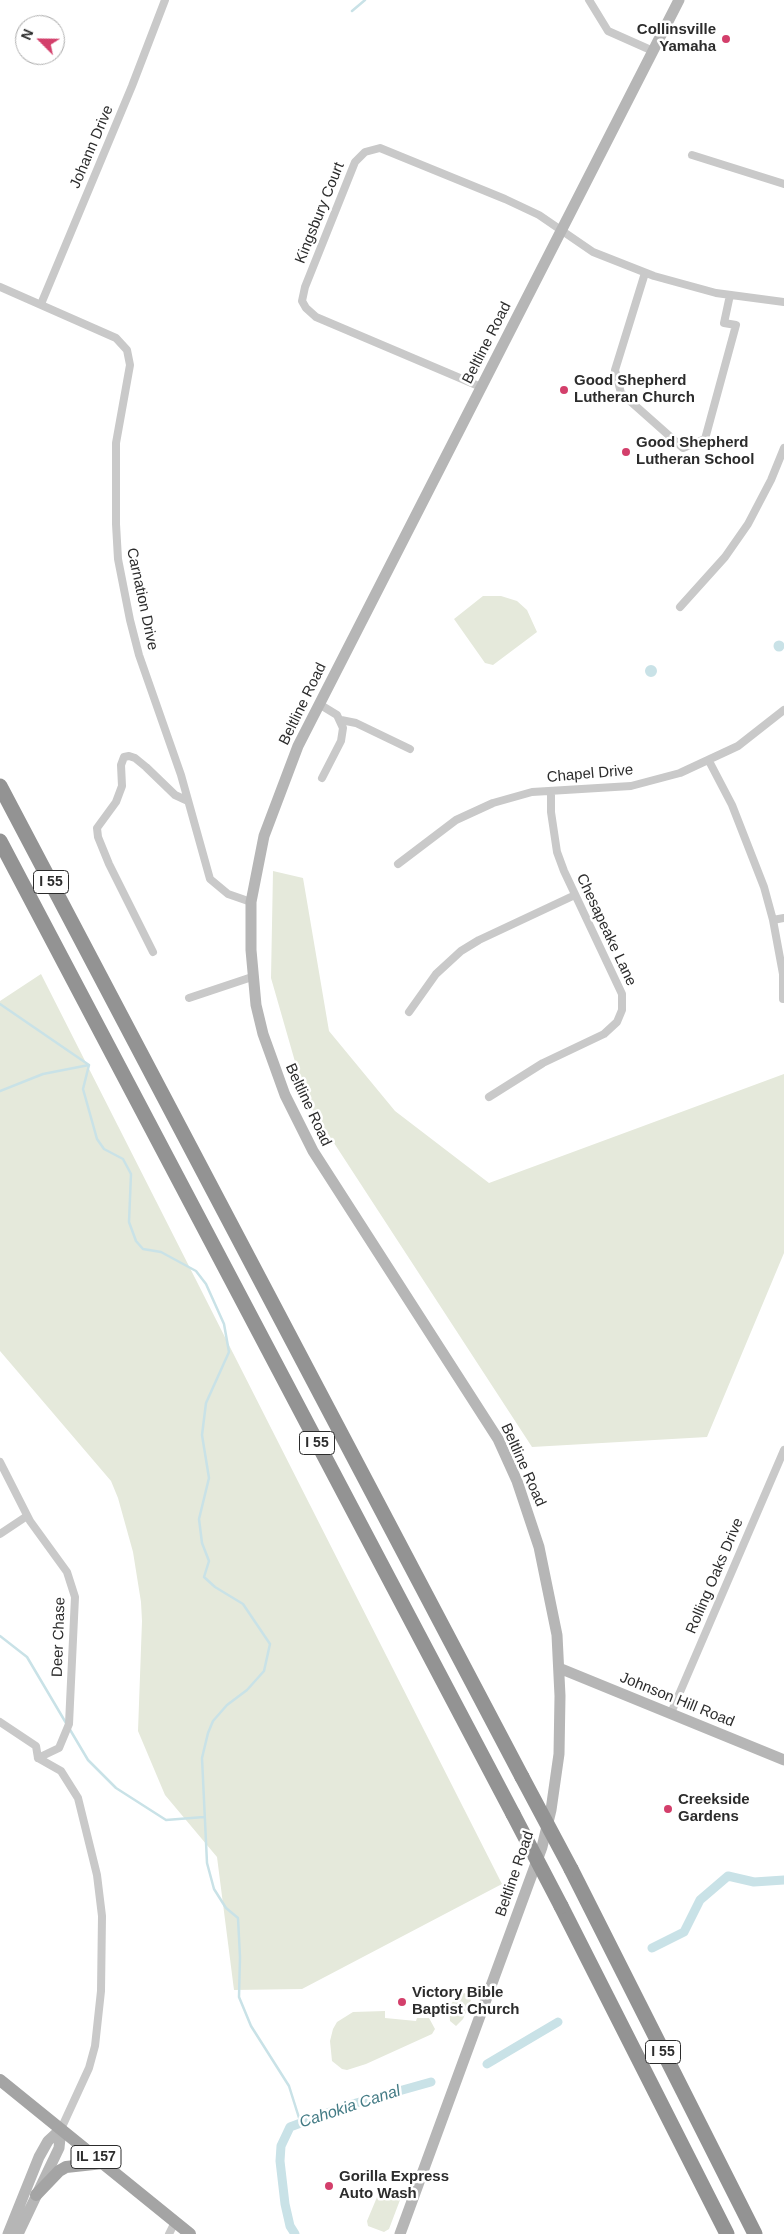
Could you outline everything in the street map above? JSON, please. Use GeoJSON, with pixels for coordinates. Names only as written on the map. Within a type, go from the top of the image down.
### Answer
{"type":"FeatureCollection","features":[{"type":"Feature","properties":{"kind":"highway","name":"I 55"},"geometry":{"type":"LineString","coordinates":[[0,786],[571,1869],[755,2234]]}},
{"type":"Feature","properties":{"kind":"highway","name":"I 55"},"geometry":{"type":"LineString","coordinates":[[0,841],[513,1814],[727,2234]]}},
{"type":"Feature","properties":{"kind":"main road","name":"Beltline Road"},"geometry":{"type":"LineString","coordinates":[[400,2234],[542,1847],[551,1810],[559,1754],[559,1668],[556,1635],[546,1575],[529,1514],[498,1439],[456,1371],[334,1186],[297,1122],[274,1068],[263,1034],[252,977],[251,902],[256,868],[269,818],[298,746],[679,0]]}},
{"type":"Feature","properties":{"kind":"main road","name":"Johnson Hill Road"},"geometry":{"type":"LineString","coordinates":[[559,1668],[784,1760]]}},
{"type":"Feature","properties":{"kind":"main road","name":"IL 157"},"geometry":{"type":"LineString","coordinates":[[0,2080],[190,2234]]}},
{"type":"Feature","properties":{"kind":"main road"},"geometry":{"type":"LineString","coordinates":[[18,2234],[59,2148],[61,2129]]}},
{"type":"Feature","properties":{"kind":"main road"},"geometry":{"type":"LineString","coordinates":[[8,2234],[39,2157],[48,2141],[61,2129]]}},
{"type":"Feature","properties":{"kind":"main road"},"geometry":{"type":"LineString","coordinates":[[36,2195],[58,2171],[71,2166],[103,2162]]}},
{"type":"Feature","properties":{"kind":"street","name":"Johann Drive"},"geometry":{"type":"LineString","coordinates":[[41,304],[122,111],[165,0]]}},
{"type":"Feature","properties":{"kind":"street"},"geometry":{"type":"LineString","coordinates":[[588,0],[608,31],[653,51]]}},
{"type":"Feature","properties":{"kind":"street","name":"Kingsbury Court"},"geometry":{"type":"LineString","coordinates":[[482,387],[316,317],[306,308],[302,301],[305,288],[355,162],[364,152],[380,148],[539,215],[561,232]]}},
{"type":"Feature","properties":{"kind":"street"},"geometry":{"type":"LineString","coordinates":[[692,155],[784,184]]}},
{"type":"Feature","properties":{"kind":"street"},"geometry":{"type":"LineString","coordinates":[[561,232],[593,252],[645,273],[683,285],[730,295],[784,302]]}},
{"type":"Feature","properties":{"kind":"street"},"geometry":{"type":"LineString","coordinates":[[645,273],[615,370],[622,393],[683,448],[705,439],[736,326],[724,323],[730,295]]}},
{"type":"Feature","properties":{"kind":"street","name":"Carnation Drive"},"geometry":{"type":"LineString","coordinates":[[0,287],[116,338],[123,344],[130,357],[116,444],[118,559],[139,654],[188,801],[210,879],[228,894],[251,902]]}},
{"type":"Feature","properties":{"kind":"street"},"geometry":{"type":"LineString","coordinates":[[680,607],[725,557],[748,524],[771,480],[784,448]]}},
{"type":"Feature","properties":{"kind":"street"},"geometry":{"type":"LineString","coordinates":[[319,704],[337,715],[341,720],[341,741],[322,778]]}},
{"type":"Feature","properties":{"kind":"street","name":"Chapel Drive"},"geometry":{"type":"LineString","coordinates":[[398,864],[439,832],[474,810],[512,797],[551,791],[631,786],[680,773],[709,761],[745,741],[784,710]]}},
{"type":"Feature","properties":{"kind":"street"},"geometry":{"type":"LineString","coordinates":[[341,720],[356,723],[410,749]]}},
{"type":"Feature","properties":{"kind":"street"},"geometry":{"type":"LineString","coordinates":[[153,952],[109,864],[98,837],[97,828],[119,796],[122,786],[121,765],[124,757],[135,758],[175,795],[188,801]]}},
{"type":"Feature","properties":{"kind":"street"},"geometry":{"type":"LineString","coordinates":[[709,761],[732,805],[764,887],[773,920],[783,974],[783,999]]}},
{"type":"Feature","properties":{"kind":"street","name":"Chesapeake Lane"},"geometry":{"type":"LineString","coordinates":[[489,1098],[543,1063],[604,1034],[612,1028],[620,1016],[622,994],[575,895],[557,852],[552,832],[551,791]]}},
{"type":"Feature","properties":{"kind":"street"},"geometry":{"type":"LineString","coordinates":[[408,1012],[436,974],[461,951],[575,895]]}},
{"type":"Feature","properties":{"kind":"street"},"geometry":{"type":"LineString","coordinates":[[773,920],[784,918]]}},
{"type":"Feature","properties":{"kind":"street"},"geometry":{"type":"LineString","coordinates":[[189,998],[252,977]]}},
{"type":"Feature","properties":{"kind":"street","name":"Rolling Oaks Drive"},"geometry":{"type":"LineString","coordinates":[[671,1713],[784,1450]]}},
{"type":"Feature","properties":{"kind":"street","name":"Deer Chase"},"geometry":{"type":"LineString","coordinates":[[0,1462],[27,1516],[67,1572],[76,1597],[69,1724],[59,1748],[38,1758]]}},
{"type":"Feature","properties":{"kind":"street"},"geometry":{"type":"LineString","coordinates":[[0,1534],[27,1516]]}},
{"type":"Feature","properties":{"kind":"street"},"geometry":{"type":"LineString","coordinates":[[0,1722],[36,1746],[38,1758],[61,1771],[78,1798],[98,1875],[102,1916],[101,1991],[95,2046],[88,2068],[61,2129]]}},
{"type":"Feature","properties":{"kind":"street"},"geometry":{"type":"LineString","coordinates":[[169,2234],[175,2222]]}},
{"type":"Feature","properties":{"kind":"shaded area"},"geometry":{"type":"Polygon","coordinates":[[[483,596],[501,596],[517,601],[527,610],[537,632],[493,665],[485,663],[454,619],[483,596]]]}},
{"type":"Feature","properties":{"kind":"shaded area"},"geometry":{"type":"Polygon","coordinates":[[[273,871],[303,878],[329,1031],[395,1111],[489,1183],[784,1074],[784,1253],[707,1437],[532,1447],[306,1100],[271,978],[273,871]]]}},
{"type":"Feature","properties":{"kind":"shaded area"},"geometry":{"type":"Polygon","coordinates":[[[41,974],[502,1884],[302,1989],[234,1990],[217,1857],[165,1795],[138,1731],[141,1602],[133,1552],[118,1498],[111,1481],[0,1351],[0,1001],[41,974]]]}},
{"type":"Feature","properties":{"kind":"shaded area"},"geometry":{"type":"Polygon","coordinates":[[[464,1993],[471,2000],[463,2019],[456,2026],[450,2021],[449,2008],[455,1998],[464,1993]]]}},
{"type":"Feature","properties":{"kind":"shaded area"},"geometry":{"type":"Polygon","coordinates":[[[385,2011],[385,2018],[416,2021],[417,2018],[429,2018],[435,2029],[432,2034],[366,2064],[347,2070],[342,2069],[332,2061],[330,2041],[337,2022],[353,2012],[385,2011]]]}},
{"type":"Feature","properties":{"kind":"shaded area"},"geometry":{"type":"Polygon","coordinates":[[[384,2189],[398,2194],[400,2200],[389,2229],[384,2232],[368,2226],[367,2221],[380,2190],[384,2189]]]}},
{"type":"Feature","properties":{"kind":"water"},"geometry":{"type":"Polygon","coordinates":[[[779,640],[785,646],[779,652],[773,646],[779,640]]]}},
{"type":"Feature","properties":{"kind":"water"},"geometry":{"type":"Polygon","coordinates":[[[651,665],[657,671],[651,677],[645,671],[651,665]]]}},
{"type":"Feature","properties":{"kind":"waterway"},"geometry":{"type":"LineString","coordinates":[[352,11],[365,0]]}},
{"type":"Feature","properties":{"kind":"waterway"},"geometry":{"type":"LineString","coordinates":[[0,1004],[89,1065]]}},
{"type":"Feature","properties":{"kind":"waterway"},"geometry":{"type":"LineString","coordinates":[[89,1065],[83,1089],[97,1139],[104,1149],[123,1159],[131,1174],[129,1222],[136,1241],[143,1249],[161,1252],[196,1271],[206,1284],[224,1324],[229,1352],[206,1403],[202,1435],[209,1478],[199,1519],[202,1543],[209,1561],[204,1577],[215,1587],[243,1604],[270,1644],[264,1671],[247,1690],[227,1705],[213,1721],[208,1733],[202,1758],[207,1863],[214,1889],[226,1908],[238,1918],[240,1957],[239,1997],[251,2026],[289,2086],[300,2121]]}},
{"type":"Feature","properties":{"kind":"waterway"},"geometry":{"type":"LineString","coordinates":[[0,1091],[43,1074],[89,1065]]}},
{"type":"Feature","properties":{"kind":"waterway"},"geometry":{"type":"LineString","coordinates":[[0,1636],[27,1657],[66,1723]]}},
{"type":"Feature","properties":{"kind":"waterway"},"geometry":{"type":"LineString","coordinates":[[69,1728],[88,1760],[116,1788],[166,1820],[204,1817]]}},
{"type":"Feature","properties":{"kind":"waterway","name":"Cahokia Canal"},"geometry":{"type":"LineString","coordinates":[[652,1948],[684,1932],[700,1900],[728,1876],[754,1882],[784,1880]]}},
{"type":"Feature","properties":{"kind":"waterway","name":"Cahokia Canal"},"geometry":{"type":"LineString","coordinates":[[487,2064],[558,2022]]}},
{"type":"Feature","properties":{"kind":"waterway","name":"Cahokia Canal"},"geometry":{"type":"LineString","coordinates":[[295,2234],[290,2226],[285,2204],[280,2161],[281,2146],[290,2127],[349,2105],[431,2082]]}},
{"type":"Feature","properties":{"kind":"place","name":"Collinsville Yamaha"},"geometry":{"type":"Point","coordinates":[726,39]}},
{"type":"Feature","properties":{"kind":"place","name":"Good Shepherd Lutheran Church"},"geometry":{"type":"Point","coordinates":[564,390]}},
{"type":"Feature","properties":{"kind":"place","name":"Good Shepherd Lutheran School"},"geometry":{"type":"Point","coordinates":[626,452]}},
{"type":"Feature","properties":{"kind":"place","name":"Creekside Gardens"},"geometry":{"type":"Point","coordinates":[668,1809]}},
{"type":"Feature","properties":{"kind":"place","name":"Victory Bible Baptist Church"},"geometry":{"type":"Point","coordinates":[402,2002]}},
{"type":"Feature","properties":{"kind":"place","name":"Gorilla Express Auto Wash"},"geometry":{"type":"Point","coordinates":[329,2186]}}]}
